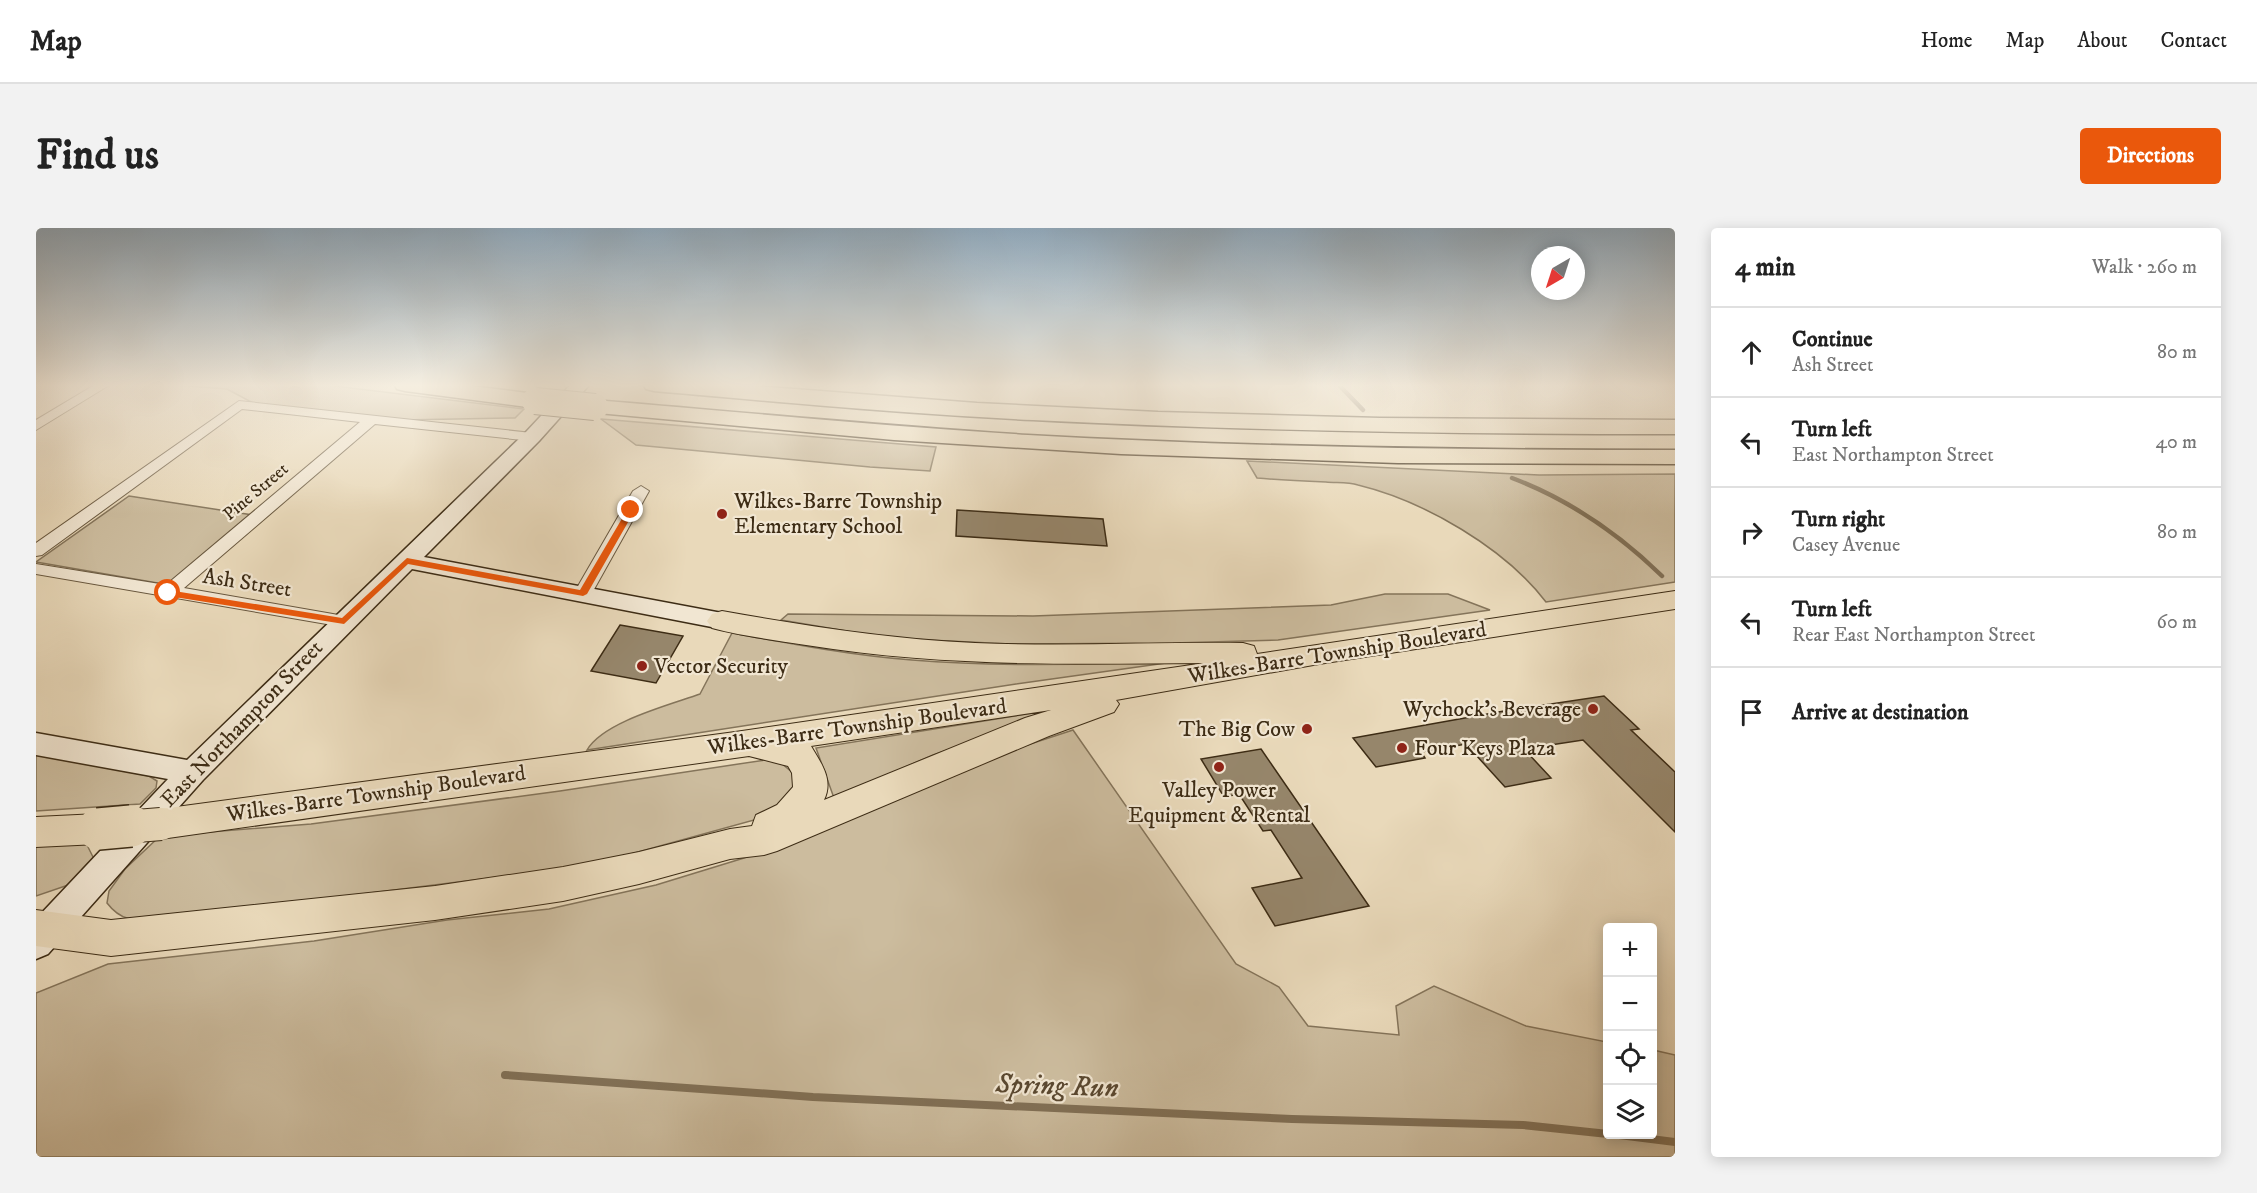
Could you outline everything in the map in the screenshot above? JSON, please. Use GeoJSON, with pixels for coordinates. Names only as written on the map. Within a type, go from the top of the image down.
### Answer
{"type":"FeatureCollection","features":[{"type":"Feature","properties":{"kind":"highway"},"geometry":{"type":"LineString","coordinates":[[834,427],[1057,443],[1367,454],[1675,457]]}},
{"type":"Feature","properties":{"kind":"main road","name":"East Northampton Street"},"geometry":{"type":"LineString","coordinates":[[41,933],[193,772],[541,427]]}},
{"type":"Feature","properties":{"kind":"main road"},"geometry":{"type":"LineString","coordinates":[[407,561],[800,636],[919,650],[977,653],[1319,654]]}},
{"type":"Feature","properties":{"kind":"main road","name":"Wilkes-Barre Township Boulevard"},"geometry":{"type":"LineString","coordinates":[[36,832],[162,824],[735,745],[1153,683],[1319,654],[1675,600]]}},
{"type":"Feature","properties":{"kind":"main road"},"geometry":{"type":"LineString","coordinates":[[730,843],[764,840],[1037,728],[1131,694],[1153,683]]}},
{"type":"Feature","properties":{"kind":"main road"},"geometry":{"type":"LineString","coordinates":[[36,744],[193,772]]}},
{"type":"Feature","properties":{"kind":"main road"},"geometry":{"type":"LineString","coordinates":[[41,933],[111,938],[435,903],[563,884],[639,868],[730,843],[790,815],[811,791],[809,772],[799,755],[776,749],[735,745]]}},
{"type":"Feature","properties":{"kind":"street"},"geometry":{"type":"LineString","coordinates":[[36,551],[208,427]]}},
{"type":"Feature","properties":{"kind":"street","name":"Pine Street"},"geometry":{"type":"LineString","coordinates":[[168,593],[363,427]]}},
{"type":"Feature","properties":{"kind":"street"},"geometry":{"type":"LineString","coordinates":[[434,427],[532,437]]}},
{"type":"Feature","properties":{"kind":"street"},"geometry":{"type":"LineString","coordinates":[[583,594],[641,491]]}},
{"type":"Feature","properties":{"kind":"street","name":"Ash Street"},"geometry":{"type":"LineString","coordinates":[[36,569],[344,621]]}},
{"type":"Feature","properties":{"kind":"shaded area"},"geometry":{"type":"Polygon","coordinates":[[[612,427],[701,427],[936,447],[930,471],[636,445],[612,427]]]}},
{"type":"Feature","properties":{"kind":"shaded area"},"geometry":{"type":"Polygon","coordinates":[[[1247,461],[1539,475],[1675,474],[1675,582],[1546,602],[1509,563],[1486,545],[1436,515],[1409,502],[1350,483],[1257,478],[1247,461]]]}},
{"type":"Feature","properties":{"kind":"shaded area"},"geometry":{"type":"Polygon","coordinates":[[[129,496],[253,515],[169,585],[36,562],[129,496]]]}},
{"type":"Feature","properties":{"kind":"shaded area"},"geometry":{"type":"Polygon","coordinates":[[[1385,594],[1448,594],[1490,610],[1278,640],[1173,643],[1010,644],[888,638],[781,620],[788,614],[1033,616],[1331,605],[1385,594]]]}},
{"type":"Feature","properties":{"kind":"shaded area"},"geometry":{"type":"Polygon","coordinates":[[[732,633],[844,652],[912,660],[1007,664],[1166,663],[587,750],[595,740],[622,723],[700,694],[732,633]]]}},
{"type":"Feature","properties":{"kind":"shaded area"},"geometry":{"type":"Polygon","coordinates":[[[1070,707],[933,755],[834,798],[816,748],[1070,707]]]}},
{"type":"Feature","properties":{"kind":"shaded area"},"geometry":{"type":"Polygon","coordinates":[[[1073,730],[1236,964],[1279,987],[1308,1026],[1399,1035],[1396,1006],[1434,986],[1526,1026],[1603,1041],[1603,1139],[1657,1139],[1657,1051],[1675,1055],[1675,1157],[36,1157],[36,993],[108,964],[314,941],[447,920],[549,909],[656,885],[744,858],[831,825],[991,757],[1073,730]]]}},
{"type":"Feature","properties":{"kind":"shaded area"},"geometry":{"type":"Polygon","coordinates":[[[36,753],[149,776],[157,781],[156,788],[140,804],[36,811],[36,753]]]}},
{"type":"Feature","properties":{"kind":"shaded area"},"geometry":{"type":"Polygon","coordinates":[[[765,760],[781,763],[793,773],[796,791],[765,817],[620,857],[563,869],[163,919],[125,918],[107,903],[109,891],[125,869],[160,836],[311,824],[560,791],[765,760]]]}},
{"type":"Feature","properties":{"kind":"shaded area"},"geometry":{"type":"Polygon","coordinates":[[[85,841],[95,861],[74,883],[36,896],[36,846],[85,841]]]}},
{"type":"Feature","properties":{"kind":"building"},"geometry":{"type":"Polygon","coordinates":[[[957,510],[1103,519],[1107,546],[956,536],[957,510]]]}},
{"type":"Feature","properties":{"kind":"building"},"geometry":{"type":"Polygon","coordinates":[[[620,625],[683,636],[656,683],[591,671],[620,625]]]}},
{"type":"Feature","properties":{"kind":"building"},"geometry":{"type":"Polygon","coordinates":[[[1604,696],[1639,729],[1631,730],[1675,772],[1675,832],[1583,740],[1524,749],[1551,778],[1505,787],[1466,744],[1421,752],[1425,758],[1376,767],[1353,738],[1504,711],[1604,696]]]}},
{"type":"Feature","properties":{"kind":"building"},"geometry":{"type":"Polygon","coordinates":[[[1261,749],[1369,906],[1275,926],[1252,888],[1302,878],[1271,830],[1263,831],[1239,794],[1224,797],[1201,759],[1261,749]]]}},
{"type":"Feature","properties":{"kind":"waterway"},"geometry":{"type":"LineString","coordinates":[[1512,478],[1554,497],[1592,519],[1662,576]]}},
{"type":"Feature","properties":{"kind":"waterway","name":"Spring Run"},"geometry":{"type":"LineString","coordinates":[[505,1075],[813,1097],[1292,1119],[1523,1125],[1603,1133]]}},
{"type":"Feature","properties":{"kind":"waterway","name":"Spring Run"},"geometry":{"type":"LineString","coordinates":[[1651,1139],[1675,1142]]}},
{"type":"Feature","properties":{"kind":"place","name":"Wilkes-Barre Township Elementary School"},"geometry":{"type":"Point","coordinates":[722,514]}},
{"type":"Feature","properties":{"kind":"place","name":"Vector Security"},"geometry":{"type":"Point","coordinates":[642,666]}},
{"type":"Feature","properties":{"kind":"place","name":"Wychock's Beverage"},"geometry":{"type":"Point","coordinates":[1593,709]}},
{"type":"Feature","properties":{"kind":"place","name":"The Big Cow"},"geometry":{"type":"Point","coordinates":[1307,729]}},
{"type":"Feature","properties":{"kind":"place","name":"Four Keys Plaza"},"geometry":{"type":"Point","coordinates":[1402,748]}},
{"type":"Feature","properties":{"kind":"place","name":"Valley Power Equipment & Rental"},"geometry":{"type":"Point","coordinates":[1219,767]}},
{"type":"Feature","properties":{"kind":"route"},"geometry":{"type":"LineString","coordinates":[[168,593],[344,621],[407,561],[583,594],[631,510]]}}]}
